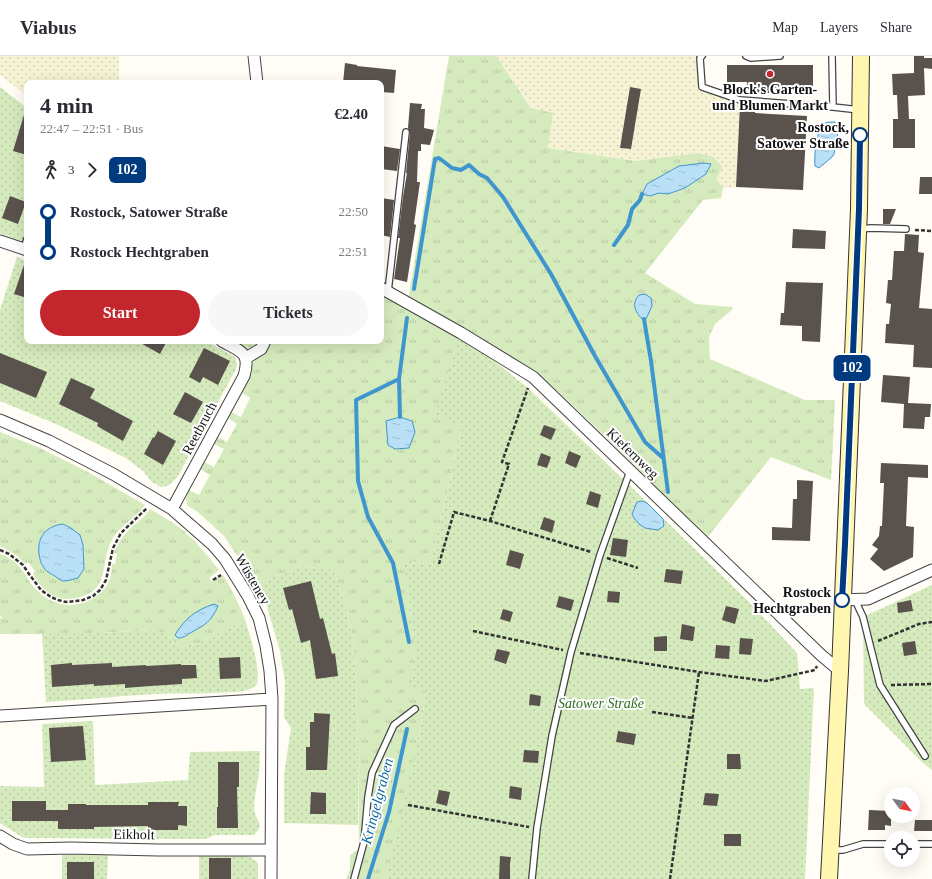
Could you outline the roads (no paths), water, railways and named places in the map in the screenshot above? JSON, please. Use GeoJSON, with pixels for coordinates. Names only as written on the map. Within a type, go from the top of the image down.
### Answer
{"type":"FeatureCollection","features":[{"type":"Feature","properties":{"kind":"main road"},"geometry":{"type":"LineString","coordinates":[[828,879],[840,671],[848,600],[845,552],[859,209],[861,56]]}},
{"type":"Feature","properties":{"kind":"street"},"geometry":{"type":"LineString","coordinates":[[254,56],[257,80]]}},
{"type":"Feature","properties":{"kind":"street"},"geometry":{"type":"LineString","coordinates":[[0,241],[24,246]]}},
{"type":"Feature","properties":{"kind":"street","name":"Kiefernweg"},"geometry":{"type":"LineString","coordinates":[[384,290],[461,333],[533,377],[821,655],[840,671]]}},
{"type":"Feature","properties":{"kind":"street"},"geometry":{"type":"LineString","coordinates":[[227,344],[242,352],[246,358],[261,349],[264,344]]}},
{"type":"Feature","properties":{"kind":"street","name":"Reetbruch"},"geometry":{"type":"LineString","coordinates":[[172,509],[244,376],[246,358]]}},
{"type":"Feature","properties":{"kind":"street","name":"Wüsteney"},"geometry":{"type":"LineString","coordinates":[[0,420],[49,441],[114,474],[172,509],[212,544],[225,559],[248,596],[259,618],[270,671],[272,699],[271,879]]}},
{"type":"Feature","properties":{"kind":"street"},"geometry":{"type":"LineString","coordinates":[[848,600],[868,599],[932,570]]}},
{"type":"Feature","properties":{"kind":"street"},"geometry":{"type":"LineString","coordinates":[[0,716],[272,699]]}},
{"type":"Feature","properties":{"kind":"street","name":"Eikholt"},"geometry":{"type":"LineString","coordinates":[[0,836],[12,844],[27,849],[271,850]]}},
{"type":"Feature","properties":{"kind":"lane"},"geometry":{"type":"LineString","coordinates":[[702,56],[700,58],[702,87],[740,100],[860,110]]}},
{"type":"Feature","properties":{"kind":"lane"},"geometry":{"type":"LineString","coordinates":[[746,56],[751,58],[780,56]]}},
{"type":"Feature","properties":{"kind":"lane"},"geometry":{"type":"LineString","coordinates":[[832,56],[833,107]]}},
{"type":"Feature","properties":{"kind":"lane"},"geometry":{"type":"LineString","coordinates":[[384,290],[406,132]]}},
{"type":"Feature","properties":{"kind":"lane"},"geometry":{"type":"LineString","coordinates":[[858,229],[906,229]]}},
{"type":"Feature","properties":{"kind":"lane"},"geometry":{"type":"LineString","coordinates":[[532,879],[537,828],[552,736],[571,652],[600,555],[630,471]]}},
{"type":"Feature","properties":{"kind":"lane"},"geometry":{"type":"LineString","coordinates":[[848,600],[863,617],[880,685],[925,756]]}},
{"type":"Feature","properties":{"kind":"lane"},"geometry":{"type":"LineString","coordinates":[[354,879],[364,842],[368,797],[372,773],[394,725],[415,709]]}},
{"type":"Feature","properties":{"kind":"lane"},"geometry":{"type":"LineString","coordinates":[[830,850],[843,850],[863,844],[884,844]]}},
{"type":"Feature","properties":{"kind":"lane"},"geometry":{"type":"LineString","coordinates":[[920,844],[932,844]]}},
{"type":"Feature","properties":{"kind":"water"},"geometry":{"type":"Polygon","coordinates":[[[835,122],[838,132],[834,154],[819,168],[815,166],[815,150],[818,136],[822,126],[825,123],[835,122]]]}},
{"type":"Feature","properties":{"kind":"water"},"geometry":{"type":"Polygon","coordinates":[[[704,163],[711,164],[706,174],[685,188],[668,194],[659,193],[650,196],[642,194],[647,184],[679,166],[704,163]]]}},
{"type":"Feature","properties":{"kind":"water"},"geometry":{"type":"Polygon","coordinates":[[[645,294],[651,298],[652,306],[646,319],[642,319],[637,313],[635,301],[639,295],[645,294]]]}},
{"type":"Feature","properties":{"kind":"water"},"geometry":{"type":"Polygon","coordinates":[[[400,417],[412,421],[415,432],[409,448],[395,449],[388,445],[386,421],[400,417]]]}},
{"type":"Feature","properties":{"kind":"water"},"geometry":{"type":"Polygon","coordinates":[[[642,501],[647,503],[663,519],[664,526],[658,530],[645,528],[639,524],[632,514],[637,502],[642,501]]]}},
{"type":"Feature","properties":{"kind":"water"},"geometry":{"type":"Polygon","coordinates":[[[63,524],[80,535],[83,545],[84,569],[78,578],[63,581],[44,568],[40,560],[39,548],[41,538],[47,530],[63,524]]]}},
{"type":"Feature","properties":{"kind":"water"},"geometry":{"type":"Polygon","coordinates":[[[214,604],[218,606],[213,616],[200,628],[183,637],[178,638],[175,635],[187,619],[192,615],[214,604]]]}},
{"type":"Feature","properties":{"kind":"waterway"},"geometry":{"type":"LineString","coordinates":[[414,289],[435,159],[439,158],[452,168],[461,170],[469,165],[479,174],[487,178],[503,197],[551,274],[595,356],[645,442],[663,458]]}},
{"type":"Feature","properties":{"kind":"waterway"},"geometry":{"type":"LineString","coordinates":[[614,245],[628,225],[632,209],[640,200],[642,194]]}},
{"type":"Feature","properties":{"kind":"waterway","name":"Kringelgraben"},"geometry":{"type":"LineString","coordinates":[[407,318],[399,379],[356,400],[358,481],[368,517],[393,563],[409,642]]}},
{"type":"Feature","properties":{"kind":"waterway"},"geometry":{"type":"LineString","coordinates":[[644,319],[668,492]]}},
{"type":"Feature","properties":{"kind":"waterway"},"geometry":{"type":"LineString","coordinates":[[399,379],[400,417]]}},
{"type":"Feature","properties":{"kind":"waterway","name":"Kringelgraben"},"geometry":{"type":"LineString","coordinates":[[368,879],[389,812],[407,729]]}},
{"type":"Feature","properties":{"kind":"place","name":"Block's Garten- und Blumen Markt"},"geometry":{"type":"Point","coordinates":[770,74]}},
{"type":"Feature","properties":{"kind":"place","name":"Rostock, Satower Straße"},"geometry":{"type":"Point","coordinates":[860,135]}},
{"type":"Feature","properties":{"kind":"place","name":"Rostock Hechtgraben"},"geometry":{"type":"Point","coordinates":[842,600]}},
{"type":"Feature","properties":{"kind":"park label","name":"Satower Straße"},"geometry":{"type":"Point","coordinates":[601,703]}}]}
